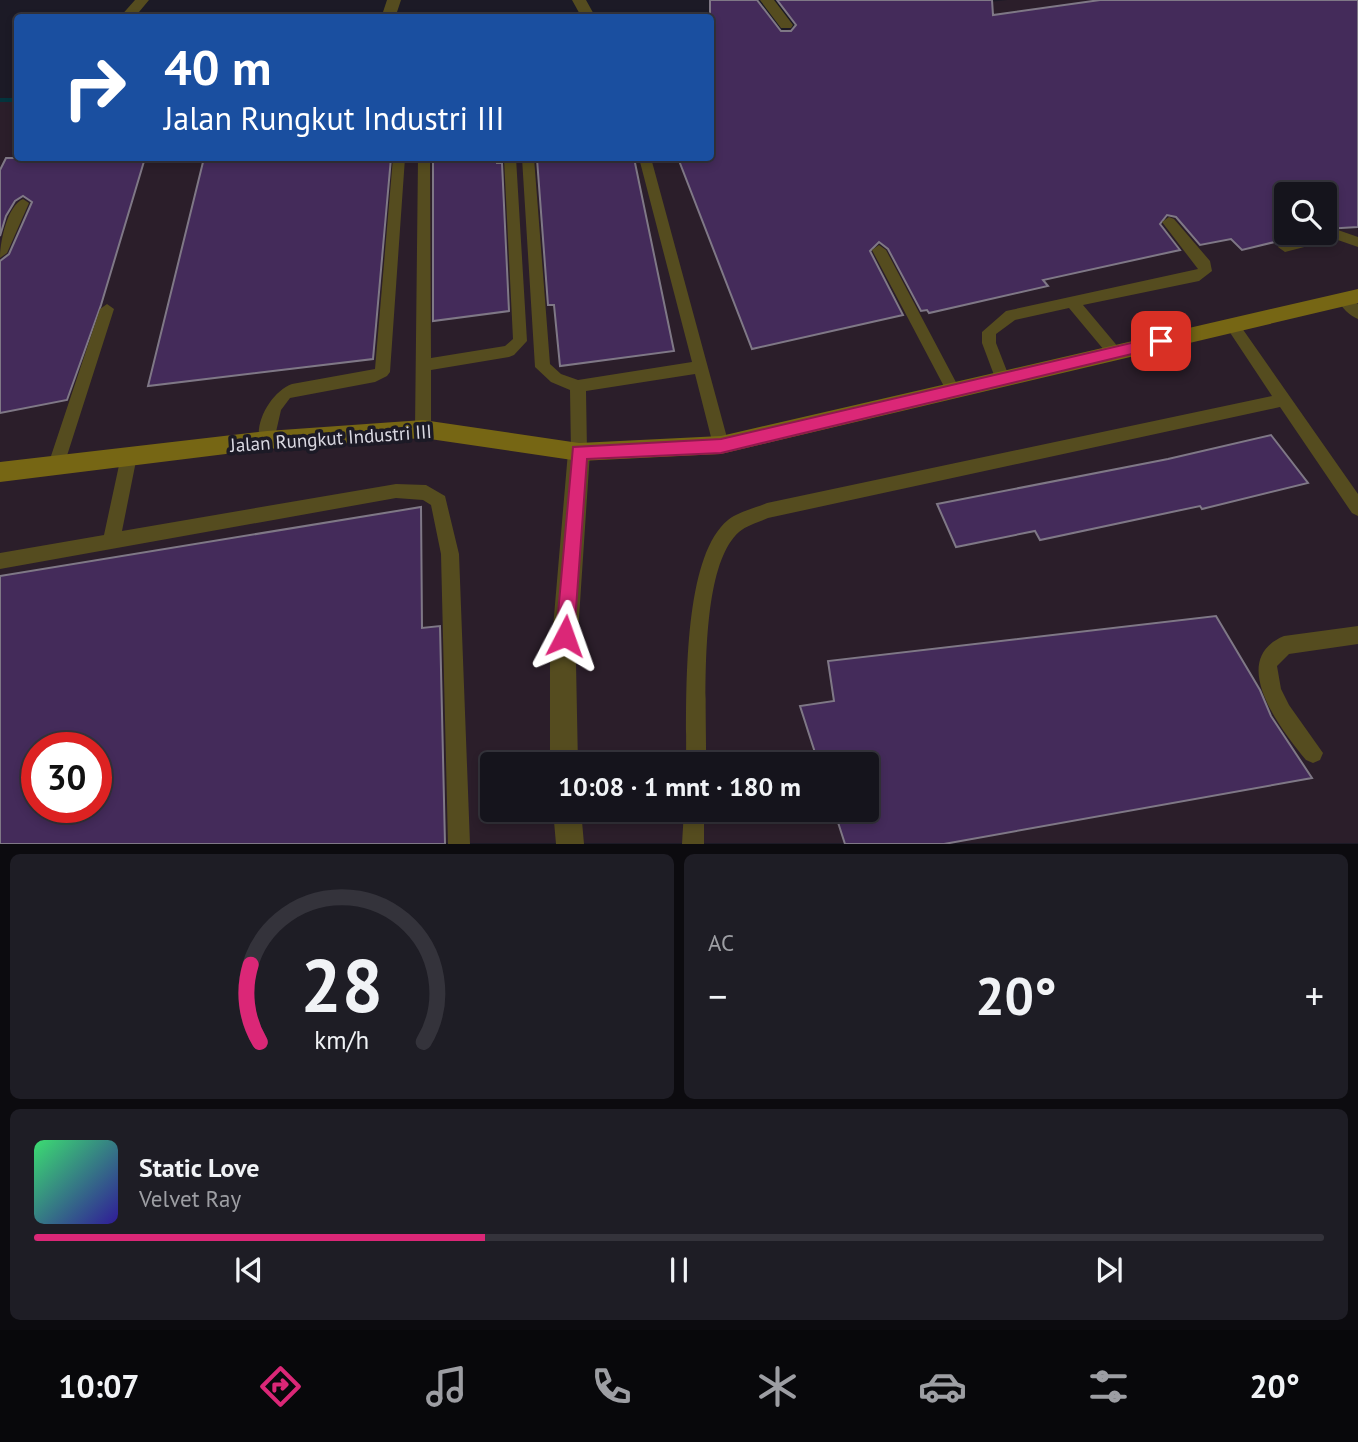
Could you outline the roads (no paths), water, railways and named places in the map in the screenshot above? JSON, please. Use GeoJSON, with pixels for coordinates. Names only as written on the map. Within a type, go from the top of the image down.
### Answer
{"type":"FeatureCollection","features":[{"type":"Feature","properties":{"kind":"street"},"geometry":{"type":"LineString","coordinates":[[130,14],[142,0]]}},
{"type":"Feature","properties":{"kind":"street"},"geometry":{"type":"LineString","coordinates":[[767,0],[786,25]]}},
{"type":"Feature","properties":{"kind":"street","name":"Jalan Rungkut Industri III"},"geometry":{"type":"LineString","coordinates":[[0,472],[267,440],[424,429],[579,452],[721,446],[1232,325],[1353,302]]}},
{"type":"Feature","properties":{"kind":"street"},"geometry":{"type":"LineString","coordinates":[[564,752],[563,663],[579,452]]}},
{"type":"Feature","properties":{"kind":"street"},"geometry":{"type":"LineString","coordinates":[[568,822],[570,844]]}},
{"type":"Feature","properties":{"kind":"lane"},"geometry":{"type":"LineString","coordinates":[[267,440],[274,407],[280,395],[292,390],[375,376],[382,372],[399,161]]}},
{"type":"Feature","properties":{"kind":"lane"},"geometry":{"type":"LineString","coordinates":[[424,161],[424,429]]}},
{"type":"Feature","properties":{"kind":"lane"},"geometry":{"type":"LineString","coordinates":[[425,365],[509,351],[520,341],[510,161]]}},
{"type":"Feature","properties":{"kind":"lane"},"geometry":{"type":"LineString","coordinates":[[528,161],[543,368],[556,378],[578,386],[700,367]]}},
{"type":"Feature","properties":{"kind":"lane"},"geometry":{"type":"LineString","coordinates":[[646,161],[721,446]]}},
{"type":"Feature","properties":{"kind":"lane"},"geometry":{"type":"LineString","coordinates":[[0,253],[23,203]]}},
{"type":"Feature","properties":{"kind":"lane"},"geometry":{"type":"LineString","coordinates":[[1002,379],[989,343],[989,332],[1011,315],[1199,276],[1205,265],[1169,222]]}},
{"type":"Feature","properties":{"kind":"lane"},"geometry":{"type":"LineString","coordinates":[[1285,247],[1335,234],[1358,242]]}},
{"type":"Feature","properties":{"kind":"lane"},"geometry":{"type":"LineString","coordinates":[[879,250],[953,390]]}},
{"type":"Feature","properties":{"kind":"lane"},"geometry":{"type":"LineString","coordinates":[[1072,301],[1114,352]]}},
{"type":"Feature","properties":{"kind":"lane"},"geometry":{"type":"LineString","coordinates":[[56,465],[107,309]]}},
{"type":"Feature","properties":{"kind":"lane"},"geometry":{"type":"LineString","coordinates":[[1232,325],[1358,508]]}},
{"type":"Feature","properties":{"kind":"lane"},"geometry":{"type":"LineString","coordinates":[[578,386],[579,452]]}},
{"type":"Feature","properties":{"kind":"lane"},"geometry":{"type":"LineString","coordinates":[[696,752],[702,598],[714,552],[733,527],[767,511],[1284,400]]}},
{"type":"Feature","properties":{"kind":"lane"},"geometry":{"type":"LineString","coordinates":[[111,542],[129,456]]}},
{"type":"Feature","properties":{"kind":"lane"},"geometry":{"type":"LineString","coordinates":[[0,561],[396,491],[426,493],[439,501],[450,554],[459,844]]}},
{"type":"Feature","properties":{"kind":"lane"},"geometry":{"type":"LineString","coordinates":[[1313,753],[1290,726],[1268,687],[1266,663],[1284,645],[1358,635]]}},
{"type":"Feature","properties":{"kind":"lane"},"geometry":{"type":"LineString","coordinates":[[693,844],[694,822]]}},
{"type":"Feature","properties":{"kind":"waterway"},"geometry":{"type":"LineString","coordinates":[[0,100],[14,100]]}}]}
